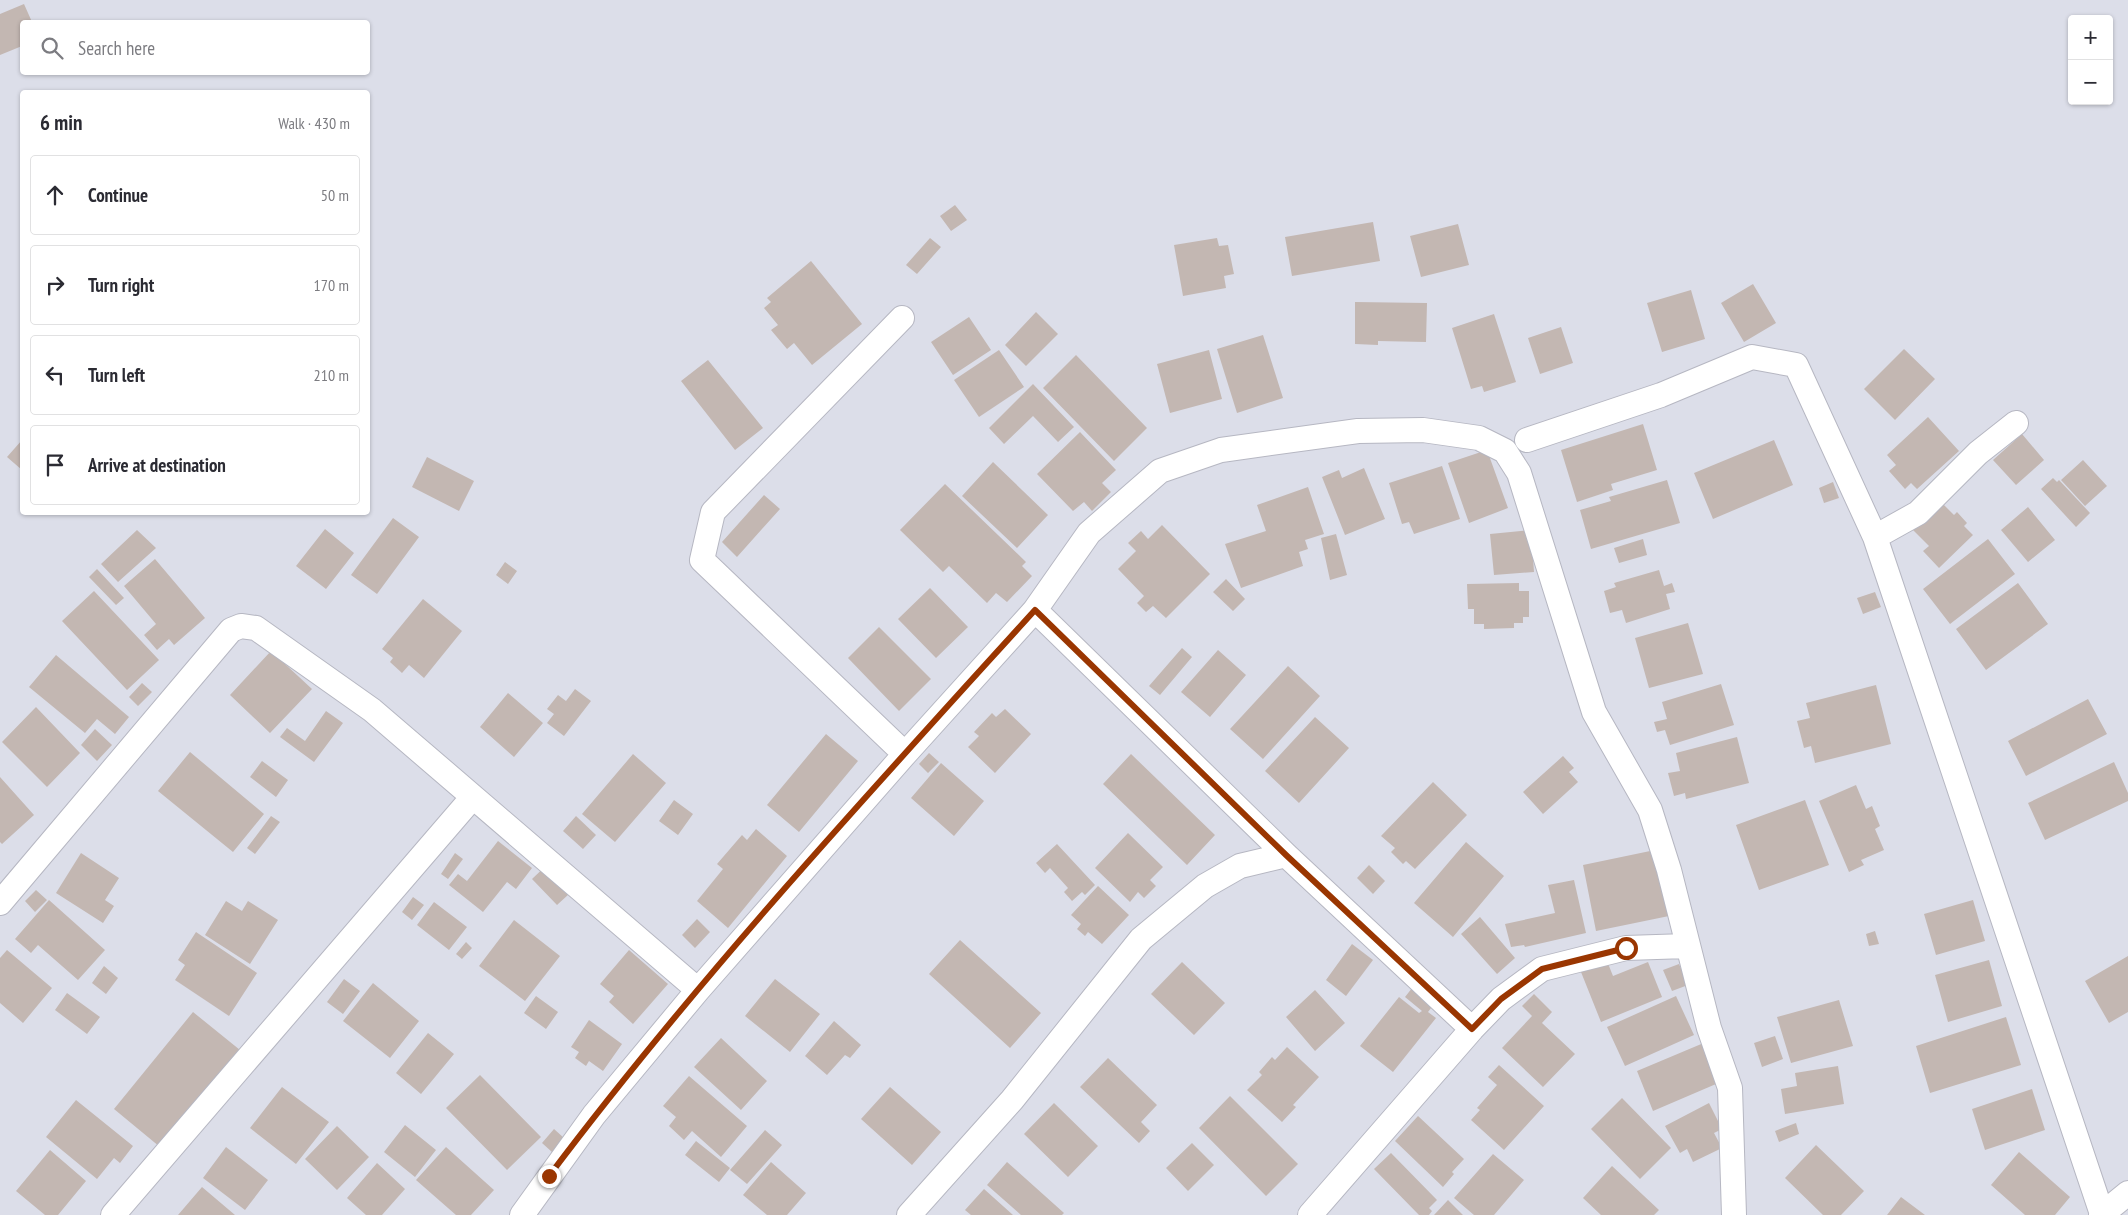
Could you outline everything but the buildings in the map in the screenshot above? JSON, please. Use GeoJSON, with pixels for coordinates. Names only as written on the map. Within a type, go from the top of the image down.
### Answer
{"type":"FeatureCollection","features":[{"type":"Feature","properties":{"kind":"street"},"geometry":{"type":"LineString","coordinates":[[902,318],[713,512],[702,560],[905,754]]}},
{"type":"Feature","properties":{"kind":"street"},"geometry":{"type":"LineString","coordinates":[[1527,440],[1662,394],[1752,356],[1796,365],[1875,537],[2102,1214],[2128,1193]]}},
{"type":"Feature","properties":{"kind":"street"},"geometry":{"type":"LineString","coordinates":[[1875,537],[1918,513],[1978,453],[2016,423]]}},
{"type":"Feature","properties":{"kind":"street"},"geometry":{"type":"LineString","coordinates":[[522,1215],[594,1115],[698,990],[905,754],[1035,610],[1089,533],[1160,471],[1221,450],[1358,431],[1423,430],[1479,438],[1505,451],[1519,473],[1594,712],[1650,810],[1669,870],[1709,1028],[1730,1088],[1734,1215]]}},
{"type":"Feature","properties":{"kind":"street"},"geometry":{"type":"LineString","coordinates":[[1035,610],[1286,855],[1472,1029]]}},
{"type":"Feature","properties":{"kind":"street"},"geometry":{"type":"LineString","coordinates":[[0,903],[231,630],[240,626],[256,628],[372,710],[472,798],[698,990]]}},
{"type":"Feature","properties":{"kind":"street"},"geometry":{"type":"LineString","coordinates":[[113,1215],[472,798]]}},
{"type":"Feature","properties":{"kind":"street"},"geometry":{"type":"LineString","coordinates":[[908,1215],[1012,1100],[1141,939],[1205,886],[1240,866],[1286,855]]}},
{"type":"Feature","properties":{"kind":"street"},"geometry":{"type":"LineString","coordinates":[[1310,1215],[1472,1029],[1501,999],[1542,969],[1626,948],[1687,946]]}},
{"type":"Feature","properties":{"kind":"route"},"geometry":{"type":"LineString","coordinates":[[549,1176],[594,1115],[698,990],[905,754],[1035,610],[1286,855],[1472,1029],[1501,999],[1542,969],[1626,948]]}}]}
